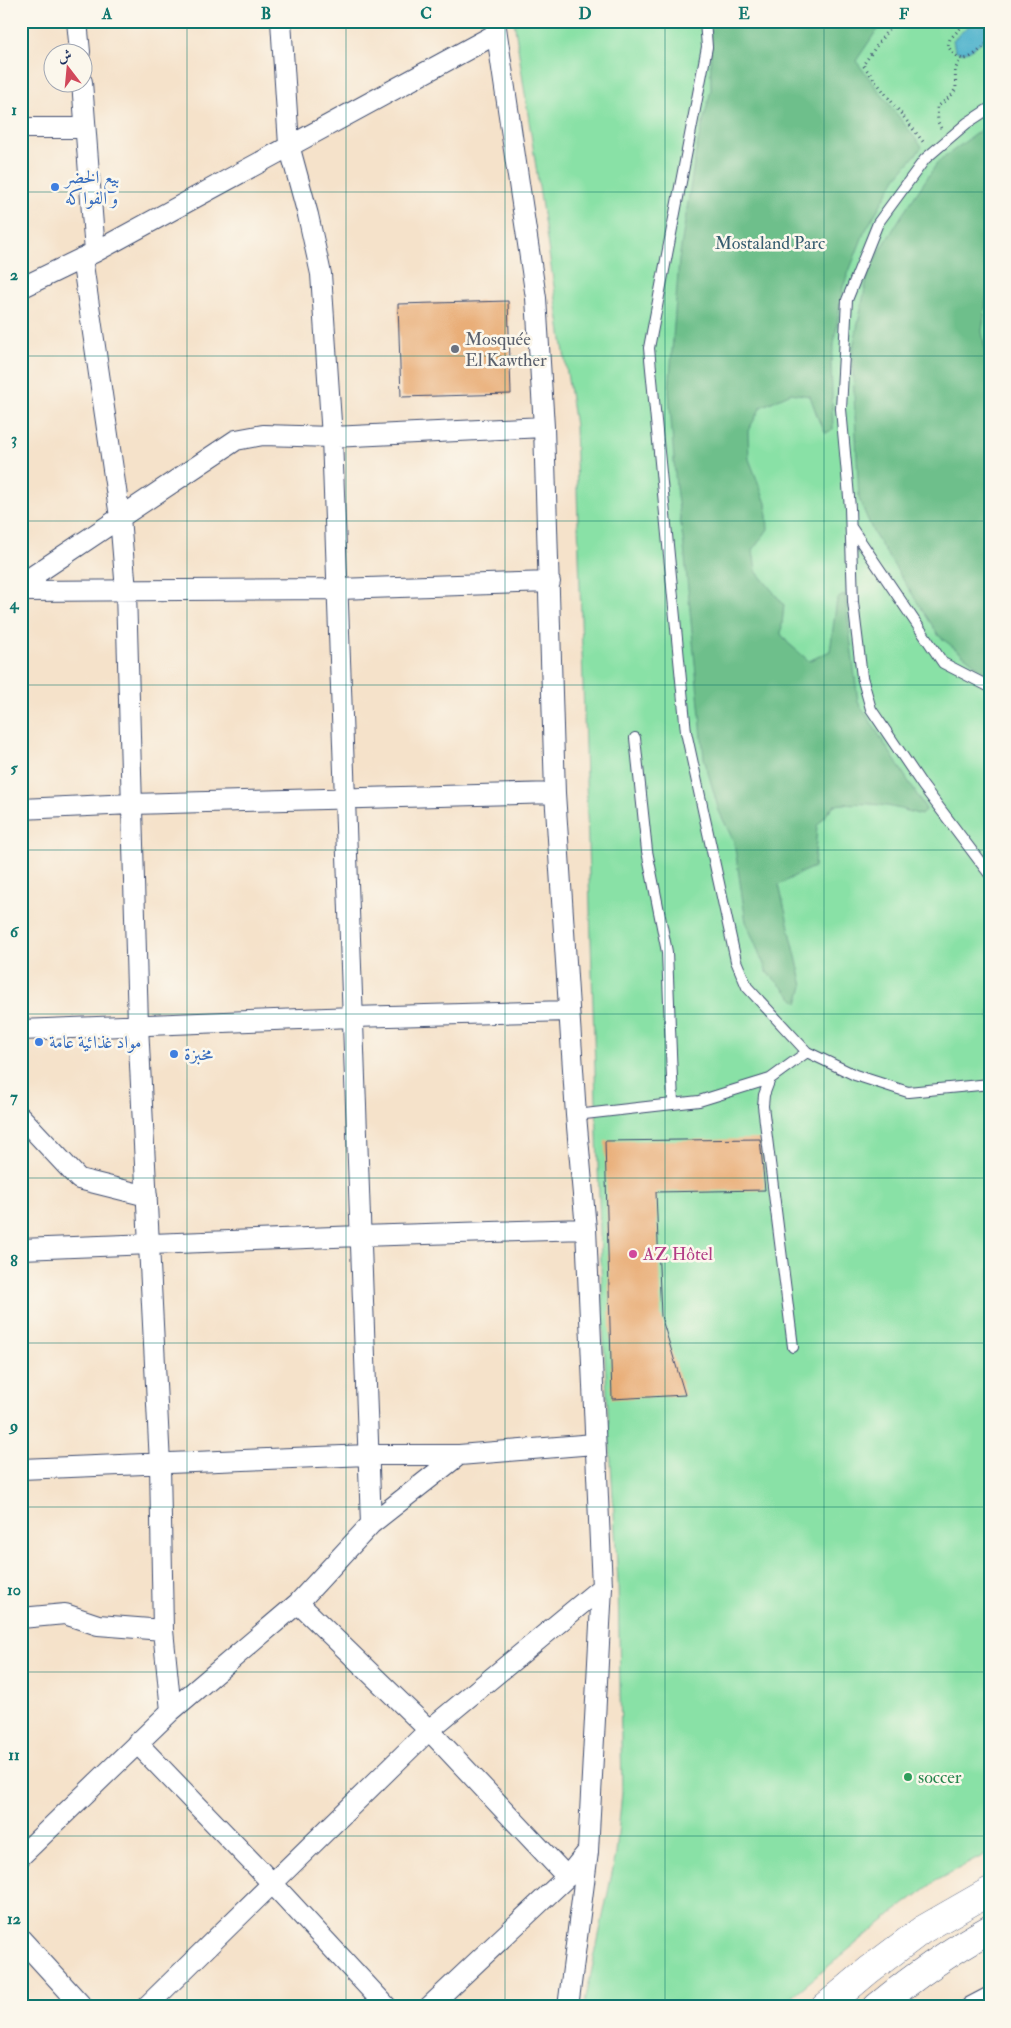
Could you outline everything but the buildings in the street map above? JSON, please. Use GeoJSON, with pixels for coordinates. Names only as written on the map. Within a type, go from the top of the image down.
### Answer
{"type":"FeatureCollection","features":[{"type":"Feature","properties":{"kind":"highway"},"geometry":{"type":"LineString","coordinates":[[825,2007],[869,1970],[922,1930],[990,1891]]}},
{"type":"Feature","properties":{"kind":"highway"},"geometry":{"type":"LineString","coordinates":[[877,2007],[905,1983],[969,1940],[990,1929]]}},
{"type":"Feature","properties":{"kind":"street"},"geometry":{"type":"LineString","coordinates":[[77,21],[79,42]]}},
{"type":"Feature","properties":{"kind":"street"},"geometry":{"type":"LineString","coordinates":[[281,21],[289,145],[308,214],[321,274],[332,437],[370,1524]]}},
{"type":"Feature","properties":{"kind":"street"},"geometry":{"type":"LineString","coordinates":[[21,288],[88,255],[289,145],[496,27],[536,298],[544,427],[550,582],[554,793],[576,1114],[586,1229],[594,1444],[602,1586],[588,1851],[568,2007]]}},
{"type":"Feature","properties":{"kind":"street"},"geometry":{"type":"LineString","coordinates":[[83,92],[88,255],[120,517],[126,591],[138,1024],[160,1464],[163,1630],[171,1711]]}},
{"type":"Feature","properties":{"kind":"street"},"geometry":{"type":"LineString","coordinates":[[21,128],[85,128]]}},
{"type":"Feature","properties":{"kind":"street"},"geometry":{"type":"LineString","coordinates":[[21,584],[236,440],[263,435],[332,437],[544,427]]}},
{"type":"Feature","properties":{"kind":"street"},"geometry":{"type":"LineString","coordinates":[[21,591],[338,589],[550,582]]}},
{"type":"Feature","properties":{"kind":"street"},"geometry":{"type":"LineString","coordinates":[[21,809],[132,804],[554,793]]}},
{"type":"Feature","properties":{"kind":"street"},"geometry":{"type":"LineString","coordinates":[[21,1030],[138,1024],[569,1010]]}},
{"type":"Feature","properties":{"kind":"street"},"geometry":{"type":"LineString","coordinates":[[21,1117],[79,1179],[148,1196]]}},
{"type":"Feature","properties":{"kind":"street"},"geometry":{"type":"LineString","coordinates":[[21,1250],[586,1229]]}},
{"type":"Feature","properties":{"kind":"street"},"geometry":{"type":"LineString","coordinates":[[21,1469],[368,1455],[459,1455],[594,1444]]}},
{"type":"Feature","properties":{"kind":"street"},"geometry":{"type":"LineString","coordinates":[[21,1856],[171,1711],[298,1603],[370,1524],[459,1455]]}},
{"type":"Feature","properties":{"kind":"street"},"geometry":{"type":"LineString","coordinates":[[146,2007],[271,1882],[429,1730],[602,1586]]}},
{"type":"Feature","properties":{"kind":"street"},"geometry":{"type":"LineString","coordinates":[[298,1603],[429,1730],[567,1877]]}},
{"type":"Feature","properties":{"kind":"street"},"geometry":{"type":"LineString","coordinates":[[21,1618],[65,1614],[98,1625],[163,1630]]}},
{"type":"Feature","properties":{"kind":"street"},"geometry":{"type":"LineString","coordinates":[[137,1743],[271,1882],[387,2007]]}},
{"type":"Feature","properties":{"kind":"street"},"geometry":{"type":"LineString","coordinates":[[429,2007],[567,1877],[588,1851]]}},
{"type":"Feature","properties":{"kind":"street"},"geometry":{"type":"LineString","coordinates":[[21,1939],[83,2007]]}},
{"type":"Feature","properties":{"kind":"street"},"geometry":{"type":"LineString","coordinates":[[971,2007],[990,1997]]}},
{"type":"Feature","properties":{"kind":"lane"},"geometry":{"type":"LineString","coordinates":[[706,21],[707,47],[649,348],[686,732],[736,962],[747,988],[807,1052],[855,1075],[908,1092],[990,1084]]}},
{"type":"Feature","properties":{"kind":"lane"},"geometry":{"type":"LineString","coordinates":[[990,108],[967,123],[926,159],[878,223],[847,300],[840,409],[850,526],[853,602],[862,677],[871,708],[923,786],[990,874]]}},
{"type":"Feature","properties":{"kind":"lane"},"geometry":{"type":"LineString","coordinates":[[850,526],[943,663],[990,687]]}},
{"type":"Feature","properties":{"kind":"lane"},"geometry":{"type":"LineString","coordinates":[[635,738],[647,850],[667,952],[674,1103]]}},
{"type":"Feature","properties":{"kind":"lane"},"geometry":{"type":"LineString","coordinates":[[576,1114],[699,1101],[770,1079],[807,1052]]}},
{"type":"Feature","properties":{"kind":"lane"},"geometry":{"type":"LineString","coordinates":[[770,1079],[764,1095],[763,1106],[793,1347]]}},
{"type":"Feature","properties":{"kind":"path"},"geometry":{"type":"LineString","coordinates":[[894,21],[864,65],[932,153]]}},
{"type":"Feature","properties":{"kind":"path"},"geometry":{"type":"LineString","coordinates":[[956,21],[961,26]]}},
{"type":"Feature","properties":{"kind":"path"},"geometry":{"type":"LineString","coordinates":[[967,21],[950,39],[948,46],[953,54],[960,59],[967,59],[990,41]]}},
{"type":"Feature","properties":{"kind":"path"},"geometry":{"type":"LineString","coordinates":[[948,139],[938,122],[937,107],[952,95],[956,88],[955,70],[960,59]]}},
{"type":"Feature","properties":{"kind":"green space","name":"Mostaland Parc"},"geometry":{"type":"Polygon","coordinates":[[[514,21],[990,21],[990,1852],[937,1880],[893,1913],[779,2007],[584,2007],[616,1854],[622,1792],[618,1582],[603,1327],[575,426],[514,21]]]}},
{"type":"Feature","properties":{"kind":"green space"},"geometry":{"type":"Polygon","coordinates":[[[710,21],[883,21],[856,61],[922,147],[896,178],[864,233],[843,287],[831,363],[833,429],[826,433],[819,421],[810,396],[791,393],[761,407],[748,431],[749,459],[766,503],[768,529],[753,550],[756,571],[784,605],[781,634],[788,643],[809,661],[830,651],[837,599],[845,594],[858,702],[926,809],[921,815],[878,805],[857,803],[834,805],[817,826],[814,867],[779,885],[803,986],[798,1003],[767,972],[746,922],[734,842],[719,811],[704,758],[684,547],[676,488],[669,391],[679,260],[696,151],[711,90],[710,21]]]}},
{"type":"Feature","properties":{"kind":"green space"},"geometry":{"type":"Polygon","coordinates":[[[990,123],[990,275],[982,331],[990,379],[990,676],[939,636],[874,534],[859,499],[852,353],[869,269],[902,215],[938,162],[990,123]]]}},
{"type":"Feature","properties":{"kind":"water"},"geometry":{"type":"Polygon","coordinates":[[[974,21],[990,21],[990,35],[969,51],[960,52],[955,50],[953,40],[974,21]]]}},
{"type":"Feature","properties":{"kind":"place","name":"بيع الخضر و الفواكه"},"geometry":{"type":"Point","coordinates":[55,187]}},
{"type":"Feature","properties":{"kind":"place","name":"Mosquée El Kawther"},"geometry":{"type":"Point","coordinates":[455,349]}},
{"type":"Feature","properties":{"kind":"place","name":"مواد غذائية عامة"},"geometry":{"type":"Point","coordinates":[39,1042]}},
{"type":"Feature","properties":{"kind":"place","name":"مخبزة"},"geometry":{"type":"Point","coordinates":[174,1054]}},
{"type":"Feature","properties":{"kind":"place","name":"AZ Hôtel"},"geometry":{"type":"Point","coordinates":[633,1254]}},
{"type":"Feature","properties":{"kind":"place","name":"soccer"},"geometry":{"type":"Point","coordinates":[908,1777]}}]}
